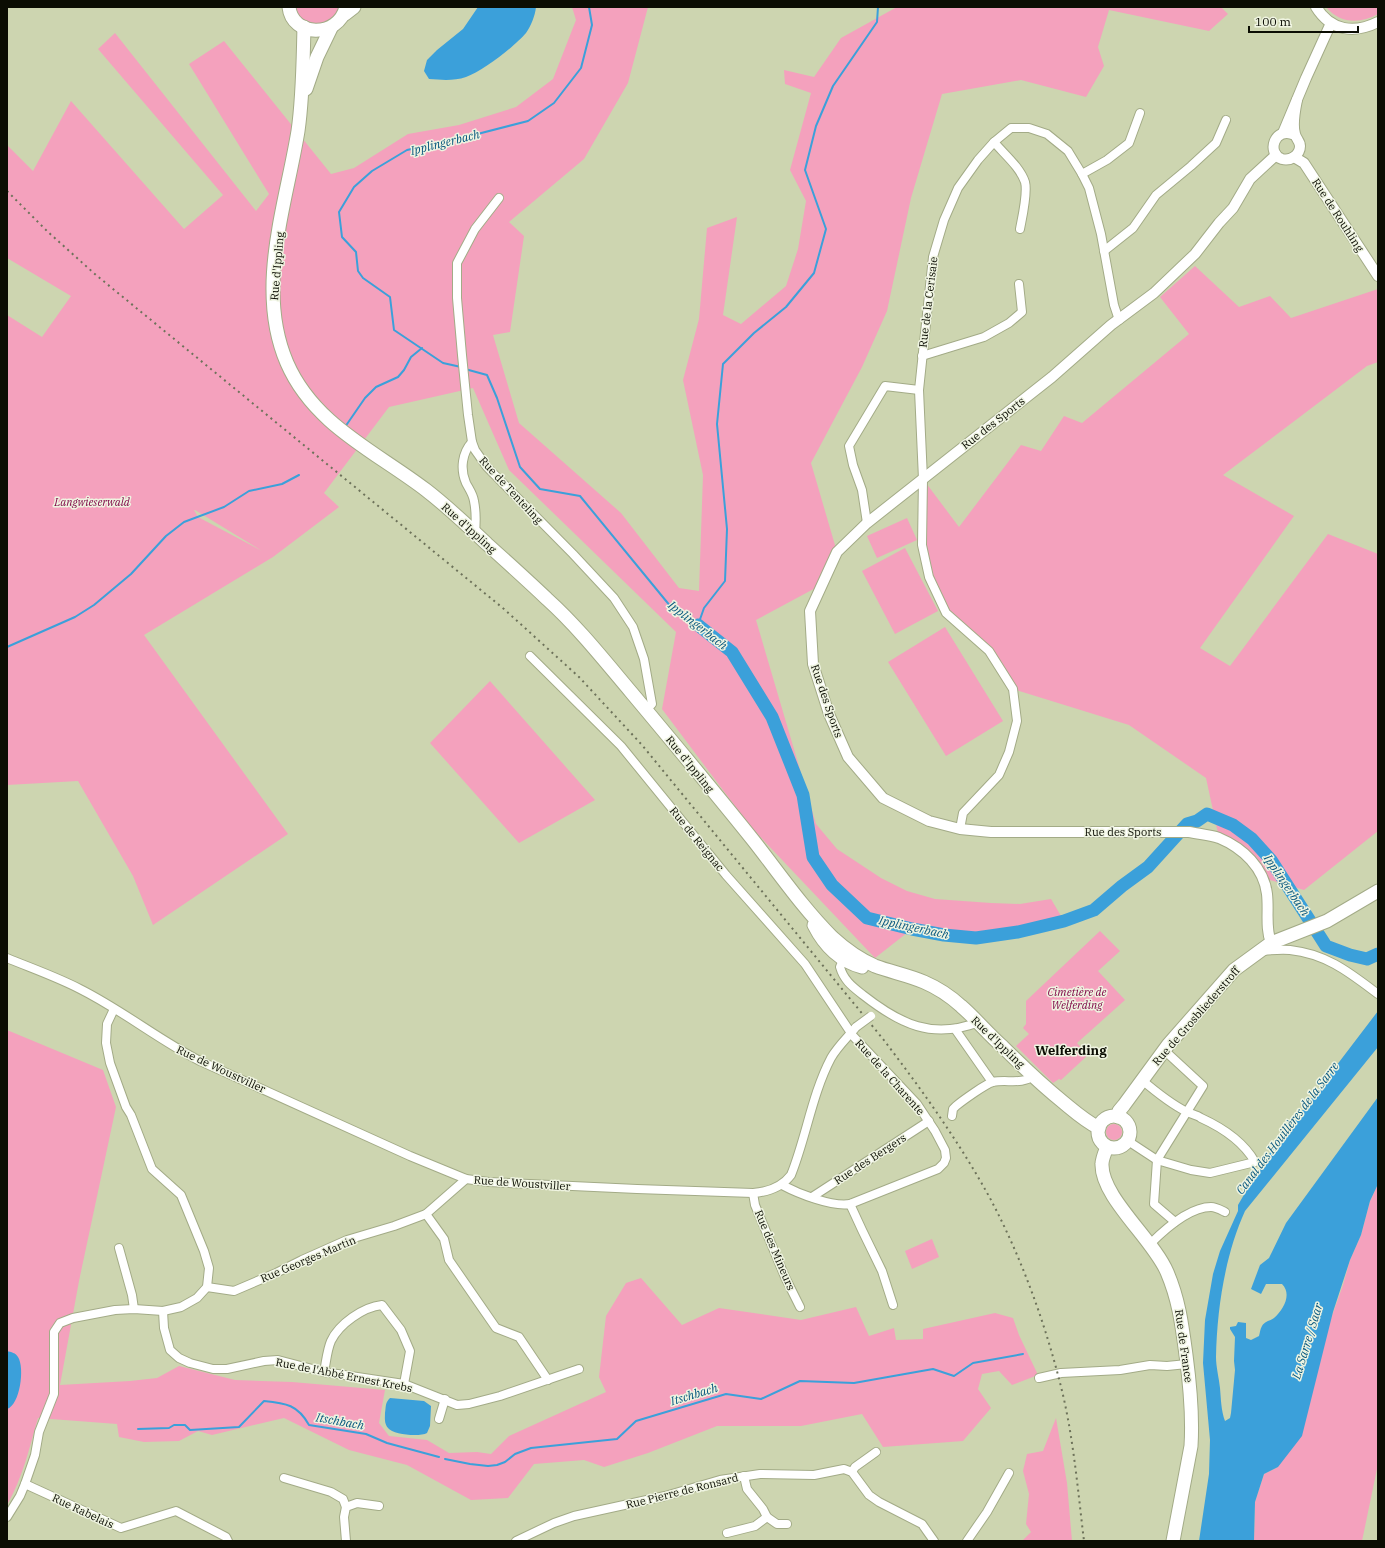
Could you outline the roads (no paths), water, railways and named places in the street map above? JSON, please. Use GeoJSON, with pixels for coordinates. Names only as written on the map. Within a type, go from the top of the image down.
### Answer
{"type":"FeatureCollection","features":[{"type":"Feature","properties":{"kind":"main road"},"geometry":{"type":"LineString","coordinates":[[289,7],[295,20],[304,27],[318,31],[331,28]]}},
{"type":"Feature","properties":{"kind":"main road","name":"Rue d'Ippling"},"geometry":{"type":"LineString","coordinates":[[301,102],[317,57],[331,28],[339,22],[348,9]]}},
{"type":"Feature","properties":{"kind":"main road","name":"Rue d'Ippling"},"geometry":{"type":"LineString","coordinates":[[304,27],[301,102],[298,130],[276,251],[273,286],[274,313],[280,345],[287,363],[311,402],[336,427],[428,492],[475,532],[549,600],[576,628],[646,710],[753,841],[808,912],[823,941],[832,950],[913,978],[936,988],[961,1006],[979,1022],[1001,1046],[1033,1076],[1087,1122],[1098,1128]]}},
{"type":"Feature","properties":{"kind":"main road","name":"Rue de Grosbliederstroff"},"geometry":{"type":"LineString","coordinates":[[1118,1117],[1119,1111],[1164,1050],[1234,970],[1271,943],[1327,921],[1378,891]]}},
{"type":"Feature","properties":{"kind":"main road"},"geometry":{"type":"LineString","coordinates":[[1118,1117],[1126,1122],[1128,1126],[1130,1135],[1128,1141],[1121,1147],[1107,1147],[1099,1139],[1098,1128],[1107,1118],[1118,1117]]}},
{"type":"Feature","properties":{"kind":"main road","name":"Rue de France"},"geometry":{"type":"LineString","coordinates":[[1107,1147],[1102,1164],[1106,1184],[1113,1197],[1160,1259],[1167,1273],[1180,1309],[1187,1364],[1192,1439],[1173,1541]]}},
{"type":"Feature","properties":{"kind":"street"},"geometry":{"type":"LineString","coordinates":[[1316,7],[1331,23],[1346,29],[1361,29],[1378,22]]}},
{"type":"Feature","properties":{"kind":"street"},"geometry":{"type":"LineString","coordinates":[[1283,133],[1331,23]]}},
{"type":"Feature","properties":{"kind":"street"},"geometry":{"type":"LineString","coordinates":[[1295,135],[1288,132],[1279,135],[1274,142],[1273,147],[1276,155],[1286,160],[1294,157],[1300,148],[1298,139],[1295,135],[1294,123],[1297,100]]}},
{"type":"Feature","properties":{"kind":"street"},"geometry":{"type":"LineString","coordinates":[[1082,174],[1107,160],[1129,143],[1140,113]]}},
{"type":"Feature","properties":{"kind":"street"},"geometry":{"type":"LineString","coordinates":[[1104,251],[1133,228],[1156,195],[1216,143],[1226,120]]}},
{"type":"Feature","properties":{"kind":"street","name":"Rue de la Cerisaie"},"geometry":{"type":"LineString","coordinates":[[960,829],[962,813],[998,775],[1009,752],[1017,721],[1012,689],[997,664],[989,651],[946,613],[930,577],[922,545],[923,479],[919,390],[933,257],[944,220],[958,188],[978,160],[994,142],[1011,128],[1029,128],[1047,134],[1068,151],[1090,188],[1114,305],[1119,320]]}},
{"type":"Feature","properties":{"kind":"street"},"geometry":{"type":"LineString","coordinates":[[994,142],[1020,172],[1025,184],[1024,209],[1020,229]]}},
{"type":"Feature","properties":{"kind":"street","name":"Rue des Sports"},"geometry":{"type":"LineString","coordinates":[[1271,943],[1268,933],[1267,895],[1265,885],[1259,871],[1253,861],[1243,851],[1219,838],[1189,832],[991,832],[960,829],[929,821],[883,798],[848,757],[829,714],[813,664],[810,611],[837,552],[867,523],[1052,377],[1111,325],[1154,293],[1194,254],[1233,208],[1250,179],[1276,155]]}},
{"type":"Feature","properties":{"kind":"street","name":"Rue de Rouhling"},"geometry":{"type":"LineString","coordinates":[[1294,157],[1304,163],[1378,276]]}},
{"type":"Feature","properties":{"kind":"street","name":"Rue de Tenteling"},"geometry":{"type":"LineString","coordinates":[[499,198],[475,229],[457,263],[457,298],[472,442],[475,450],[487,467],[574,554],[614,598],[633,627],[644,659],[652,704],[646,710]]}},
{"type":"Feature","properties":{"kind":"street"},"geometry":{"type":"LineString","coordinates":[[922,356],[984,337],[1009,323],[1022,312],[1019,284]]}},
{"type":"Feature","properties":{"kind":"street"},"geometry":{"type":"LineString","coordinates":[[867,523],[862,490],[853,465],[849,446],[885,386],[919,390]]}},
{"type":"Feature","properties":{"kind":"street"},"geometry":{"type":"LineString","coordinates":[[472,442],[468,446],[464,456],[462,469],[466,483],[474,500],[476,524],[475,532]]}},
{"type":"Feature","properties":{"kind":"street","name":"Rue de Reignac"},"geometry":{"type":"LineString","coordinates":[[530,656],[595,719],[626,752],[726,875],[805,964],[851,1034]]}},
{"type":"Feature","properties":{"kind":"street"},"geometry":{"type":"LineString","coordinates":[[1260,951],[1290,950],[1312,954],[1337,964],[1378,994]]}},
{"type":"Feature","properties":{"kind":"street"},"geometry":{"type":"LineString","coordinates":[[845,955],[840,967],[844,978],[881,1009],[903,1021],[921,1028],[938,1031],[955,1029],[979,1022]]}},
{"type":"Feature","properties":{"kind":"street","name":"Rue de Woustviller"},"geometry":{"type":"LineString","coordinates":[[7,958],[80,989],[200,1062],[360,1134],[466,1179],[489,1182],[606,1188],[753,1193],[768,1191],[782,1185]]}},
{"type":"Feature","properties":{"kind":"street"},"geometry":{"type":"LineString","coordinates":[[7,1517],[20,1496],[25,1484],[35,1455],[39,1432],[54,1394],[54,1332],[60,1323],[73,1318],[115,1310],[134,1309],[163,1311],[181,1307],[197,1298],[207,1287],[209,1268],[202,1244],[180,1195],[152,1169],[131,1115],[126,1107],[110,1063],[106,1043],[106,1024],[114,1009]]}},
{"type":"Feature","properties":{"kind":"street"},"geometry":{"type":"LineString","coordinates":[[881,1009],[856,1027],[836,1051],[827,1068],[791,1175],[782,1185],[798,1193],[838,1205],[850,1204],[882,1271],[893,1304]]}},
{"type":"Feature","properties":{"kind":"street"},"geometry":{"type":"LineString","coordinates":[[955,1029],[992,1082]]}},
{"type":"Feature","properties":{"kind":"street","name":"Rue de la Charente"},"geometry":{"type":"LineString","coordinates":[[850,1204],[933,1171],[941,1165],[946,1158],[945,1150],[929,1121],[917,1104],[887,1074],[851,1034]]}},
{"type":"Feature","properties":{"kind":"street"},"geometry":{"type":"LineString","coordinates":[[1164,1050],[1203,1086],[1157,1160],[1154,1204],[1175,1222]]}},
{"type":"Feature","properties":{"kind":"street"},"geometry":{"type":"LineString","coordinates":[[952,1116],[953,1109],[960,1102],[992,1082],[1022,1081],[1030,1079],[1033,1076]]}},
{"type":"Feature","properties":{"kind":"street"},"geometry":{"type":"LineString","coordinates":[[1128,1141],[1157,1160],[1191,1170],[1210,1173],[1255,1162],[1248,1150],[1228,1133],[1200,1117],[1187,1112],[1142,1080]]}},
{"type":"Feature","properties":{"kind":"street","name":"Rue des Bergers"},"geometry":{"type":"LineString","coordinates":[[812,1197],[929,1121]]}},
{"type":"Feature","properties":{"kind":"street","name":"Rue Georges Martin"},"geometry":{"type":"LineString","coordinates":[[207,1287],[234,1291],[276,1274],[302,1260],[347,1240],[394,1226],[426,1214],[466,1179]]}},
{"type":"Feature","properties":{"kind":"street","name":"Rue des Mineurs"},"geometry":{"type":"LineString","coordinates":[[753,1193],[756,1205],[785,1277],[800,1307]]}},
{"type":"Feature","properties":{"kind":"street"},"geometry":{"type":"LineString","coordinates":[[1150,1244],[1175,1222],[1198,1209],[1211,1207],[1225,1212]]}},
{"type":"Feature","properties":{"kind":"street"},"geometry":{"type":"LineString","coordinates":[[426,1214],[444,1238],[448,1260],[496,1328],[519,1337],[548,1380]]}},
{"type":"Feature","properties":{"kind":"street"},"geometry":{"type":"LineString","coordinates":[[119,1248],[132,1295],[134,1309]]}},
{"type":"Feature","properties":{"kind":"street"},"geometry":{"type":"LineString","coordinates":[[324,1372],[330,1342],[343,1324],[372,1306],[382,1305],[401,1330],[410,1351],[404,1384]]}},
{"type":"Feature","properties":{"kind":"street","name":"Rue de l'Abbé Ernest Krebs"},"geometry":{"type":"LineString","coordinates":[[163,1311],[164,1328],[170,1350],[179,1358],[190,1363],[213,1369],[227,1369],[264,1361],[278,1360],[324,1372],[404,1384],[458,1405],[469,1404],[579,1369]]}},
{"type":"Feature","properties":{"kind":"street"},"geometry":{"type":"LineString","coordinates":[[1039,1378],[1061,1373],[1104,1372],[1150,1365],[1167,1366],[1187,1364]]}},
{"type":"Feature","properties":{"kind":"street"},"geometry":{"type":"LineString","coordinates":[[439,1419],[445,1399]]}},
{"type":"Feature","properties":{"kind":"street"},"geometry":{"type":"LineString","coordinates":[[876,1452],[854,1467],[852,1472],[869,1495],[879,1502],[922,1524],[934,1541]]}},
{"type":"Feature","properties":{"kind":"street","name":"Rue Pierre de Ronsard"},"geometry":{"type":"LineString","coordinates":[[516,1541],[554,1523],[574,1516],[637,1503],[720,1480],[744,1476],[814,1475],[844,1469],[852,1472]]}},
{"type":"Feature","properties":{"kind":"street"},"geometry":{"type":"LineString","coordinates":[[967,1541],[1009,1473]]}},
{"type":"Feature","properties":{"kind":"street"},"geometry":{"type":"LineString","coordinates":[[744,1476],[747,1489],[763,1509],[767,1517],[778,1524],[787,1524]]}},
{"type":"Feature","properties":{"kind":"street"},"geometry":{"type":"LineString","coordinates":[[284,1478],[331,1492],[343,1499],[346,1507],[344,1517],[346,1541]]}},
{"type":"Feature","properties":{"kind":"street","name":"Rue Rabelais"},"geometry":{"type":"LineString","coordinates":[[25,1484],[121,1528],[176,1511],[226,1537],[228,1541]]}},
{"type":"Feature","properties":{"kind":"street"},"geometry":{"type":"LineString","coordinates":[[346,1507],[357,1503],[379,1506]]}},
{"type":"Feature","properties":{"kind":"street"},"geometry":{"type":"LineString","coordinates":[[727,1533],[755,1526],[767,1517]]}},
{"type":"Feature","properties":{"kind":"water"},"geometry":{"type":"Polygon","coordinates":[[[478,7],[536,7],[530,27],[526,33],[507,51],[490,64],[466,77],[448,80],[429,79],[424,71],[427,60],[463,29],[478,7]]]}},
{"type":"Feature","properties":{"kind":"water","name":"La Sarre / Saar"},"geometry":{"type":"Polygon","coordinates":[[[1378,1011],[1378,1047],[1245,1211],[1232,1246],[1223,1282],[1218,1320],[1216,1365],[1225,1421],[1230,1418],[1231,1413],[1235,1370],[1235,1337],[1230,1327],[1236,1326],[1238,1322],[1246,1323],[1246,1338],[1251,1340],[1259,1336],[1263,1324],[1274,1318],[1284,1306],[1286,1301],[1286,1292],[1282,1284],[1266,1284],[1261,1294],[1251,1289],[1260,1265],[1269,1258],[1286,1223],[1378,1097],[1378,1184],[1370,1201],[1361,1235],[1350,1260],[1333,1312],[1302,1436],[1278,1467],[1264,1474],[1255,1502],[1254,1541],[1199,1541],[1209,1474],[1210,1440],[1203,1363],[1205,1320],[1213,1274],[1220,1251],[1238,1211],[1238,1205],[1263,1162],[1378,1011]]]}},
{"type":"Feature","properties":{"kind":"water"},"geometry":{"type":"Polygon","coordinates":[[[7,1351],[17,1356],[20,1362],[21,1377],[18,1394],[15,1401],[7,1409],[7,1351]]]}},
{"type":"Feature","properties":{"kind":"water"},"geometry":{"type":"Polygon","coordinates":[[[390,1398],[424,1401],[431,1406],[430,1426],[427,1433],[407,1435],[395,1432],[388,1428],[385,1422],[385,1413],[386,1403],[390,1398]]]}},
{"type":"Feature","properties":{"kind":"waterway","name":"Ipplingerbach"},"geometry":{"type":"LineString","coordinates":[[461,367],[443,363],[394,330],[390,297],[363,278],[358,271],[356,252],[342,237],[339,212],[354,187],[372,171],[407,150],[528,121],[554,103],[581,68],[592,25],[589,7]]}},
{"type":"Feature","properties":{"kind":"waterway"},"geometry":{"type":"LineString","coordinates":[[465,369],[487,375],[497,398],[520,467],[540,489],[580,496],[671,607],[698,625],[704,608],[725,581],[727,529],[717,424],[723,364],[754,333],[786,307],[814,273],[826,229],[805,170],[816,126],[833,86],[877,22],[878,7]]}},
{"type":"Feature","properties":{"kind":"waterway"},"geometry":{"type":"LineString","coordinates":[[345,427],[365,398],[376,387],[398,377],[404,370],[411,357],[422,348]]}},
{"type":"Feature","properties":{"kind":"waterway"},"geometry":{"type":"LineString","coordinates":[[7,647],[75,617],[94,605],[131,574],[166,536],[184,522],[224,507],[249,491],[282,484],[299,475]]}},
{"type":"Feature","properties":{"kind":"waterway","name":"Ipplingerbach"},"geometry":{"type":"LineString","coordinates":[[698,625],[732,652],[772,717],[803,795],[813,857],[832,885],[867,918],[944,935],[976,938],[1018,932],[1064,921],[1094,910],[1122,886],[1148,867],[1187,824],[1197,821],[1207,814],[1233,825],[1252,839],[1271,860],[1326,946],[1350,955],[1367,959],[1378,954]]}},
{"type":"Feature","properties":{"kind":"waterway","name":"Itschbach"},"geometry":{"type":"LineString","coordinates":[[445,1459],[470,1464],[488,1466],[497,1465],[505,1462],[515,1454],[531,1448],[617,1439],[636,1421],[726,1394],[761,1399],[800,1381],[854,1383],[933,1369],[954,1376],[973,1363],[1023,1354]]}},
{"type":"Feature","properties":{"kind":"waterway","name":"Itschbach"},"geometry":{"type":"LineString","coordinates":[[138,1429],[169,1428],[174,1425],[185,1425],[190,1430],[239,1427],[264,1401],[291,1406],[305,1418],[309,1425],[366,1434],[387,1443],[439,1457]]}},
{"type":"Feature","properties":{"kind":"railway"},"geometry":{"type":"LineString","coordinates":[[7,191],[48,232],[96,275],[504,609],[579,677],[642,745],[883,1039],[926,1097],[967,1158],[1003,1223],[1024,1271],[1050,1345],[1063,1395],[1073,1449],[1084,1541]]}},
{"type":"Feature","properties":{"kind":"district","name":"Welferding"},"geometry":{"type":"Point","coordinates":[1071,1050]}},
{"type":"Feature","properties":{"kind":"park label","name":"Langwieserwald"},"geometry":{"type":"Point","coordinates":[92,502]}},
{"type":"Feature","properties":{"kind":"park label","name":"Cimetière de Welferding"},"geometry":{"type":"Point","coordinates":[1077,998]}},
{"type":"Feature","properties":{"kind":"water label","name":"Canal des Houillères de la Sarre"},"geometry":{"type":"Point","coordinates":[1287,1128]}}]}
